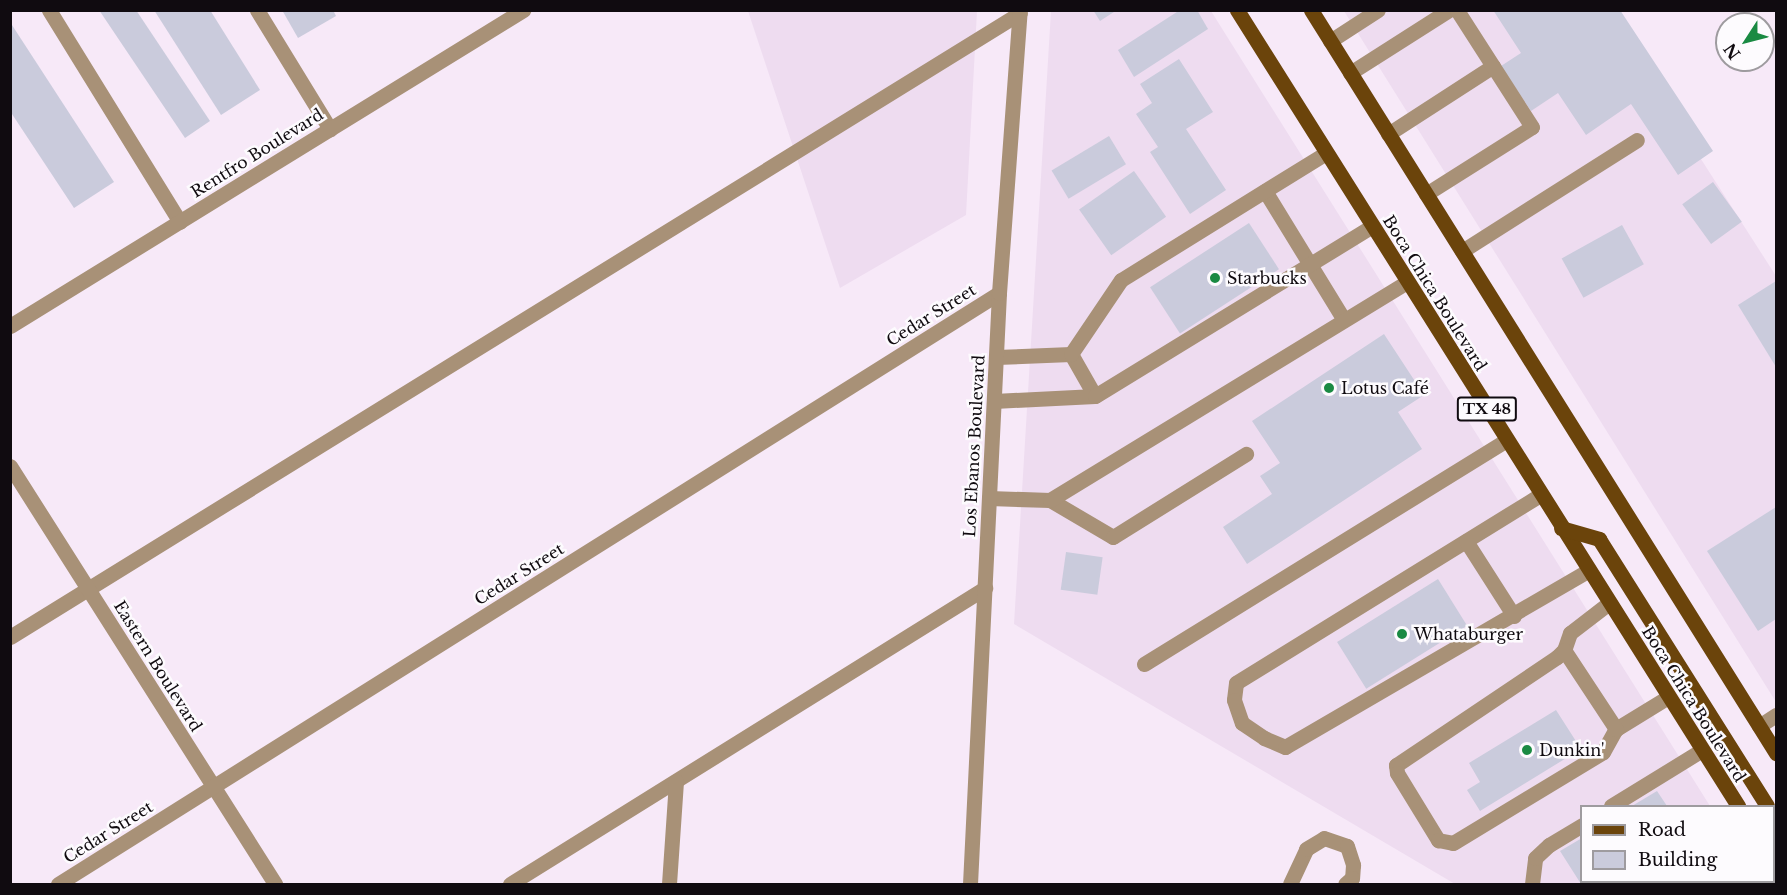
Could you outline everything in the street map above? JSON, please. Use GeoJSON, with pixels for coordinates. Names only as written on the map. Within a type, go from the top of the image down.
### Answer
{"type":"FeatureCollection","features":[{"type":"Feature","properties":{"kind":"main road","name":"Boca Chica Boulevard"},"geometry":{"type":"LineString","coordinates":[[1236,10],[1737,805]]}},
{"type":"Feature","properties":{"kind":"main road"},"geometry":{"type":"LineString","coordinates":[[1311,10],[1776,753]]}},
{"type":"Feature","properties":{"kind":"main road"},"geometry":{"type":"LineString","coordinates":[[1561,528],[1599,539],[1766,805]]}},
{"type":"Feature","properties":{"kind":"street"},"geometry":{"type":"LineString","coordinates":[[49,10],[180,222]]}},
{"type":"Feature","properties":{"kind":"street"},"geometry":{"type":"LineString","coordinates":[[257,10],[330,129]]}},
{"type":"Feature","properties":{"kind":"street","name":"Rentfro Boulevard"},"geometry":{"type":"LineString","coordinates":[[10,326],[523,10]]}},
{"type":"Feature","properties":{"kind":"street"},"geometry":{"type":"LineString","coordinates":[[1330,41],[1378,10]]}},
{"type":"Feature","properties":{"kind":"street"},"geometry":{"type":"LineString","coordinates":[[1350,73],[1449,10]]}},
{"type":"Feature","properties":{"kind":"street"},"geometry":{"type":"LineString","coordinates":[[1426,194],[1532,127],[1457,10]]}},
{"type":"Feature","properties":{"kind":"street"},"geometry":{"type":"LineString","coordinates":[[10,637],[1020,12]]}},
{"type":"Feature","properties":{"kind":"street","name":"Los Ebanos Boulevard"},"geometry":{"type":"LineString","coordinates":[[970,885],[999,293],[1020,12]]}},
{"type":"Feature","properties":{"kind":"street"},"geometry":{"type":"LineString","coordinates":[[1388,134],[1493,66]]}},
{"type":"Feature","properties":{"kind":"street"},"geometry":{"type":"LineString","coordinates":[[1462,251],[1637,140]]}},
{"type":"Feature","properties":{"kind":"street"},"geometry":{"type":"LineString","coordinates":[[1071,354],[1121,280],[1326,153]]}},
{"type":"Feature","properties":{"kind":"street"},"geometry":{"type":"LineString","coordinates":[[1265,191],[1344,320]]}},
{"type":"Feature","properties":{"kind":"street"},"geometry":{"type":"LineString","coordinates":[[994,402],[1095,396],[1372,226]]}},
{"type":"Feature","properties":{"kind":"street"},"geometry":{"type":"LineString","coordinates":[[1050,500],[1407,282]]}},
{"type":"Feature","properties":{"kind":"street","name":"Cedar Street"},"geometry":{"type":"LineString","coordinates":[[58,885],[999,293]]}},
{"type":"Feature","properties":{"kind":"street"},"geometry":{"type":"LineString","coordinates":[[996,357],[1071,354]]}},
{"type":"Feature","properties":{"kind":"street"},"geometry":{"type":"LineString","coordinates":[[1071,354],[1095,396]]}},
{"type":"Feature","properties":{"kind":"street"},"geometry":{"type":"LineString","coordinates":[[1144,664],[1506,440]]}},
{"type":"Feature","properties":{"kind":"street"},"geometry":{"type":"LineString","coordinates":[[989,498],[1050,500],[1113,537],[1246,454]]}},
{"type":"Feature","properties":{"kind":"street","name":"Eastern Boulevard"},"geometry":{"type":"LineString","coordinates":[[10,466],[275,885]]}},
{"type":"Feature","properties":{"kind":"street"},"geometry":{"type":"LineString","coordinates":[[1540,495],[1236,683],[1234,700],[1242,723],[1264,738],[1285,747],[1588,572]]}},
{"type":"Feature","properties":{"kind":"street"},"geometry":{"type":"LineString","coordinates":[[1466,542],[1514,616]]}},
{"type":"Feature","properties":{"kind":"street"},"geometry":{"type":"LineString","coordinates":[[510,885],[985,588]]}},
{"type":"Feature","properties":{"kind":"street"},"geometry":{"type":"LineString","coordinates":[[1609,603],[1570,633],[1564,650],[1396,765],[1397,773],[1438,840],[1453,843],[1604,752],[1616,729],[1668,697]]}},
{"type":"Feature","properties":{"kind":"street"},"geometry":{"type":"LineString","coordinates":[[1564,650],[1616,729]]}},
{"type":"Feature","properties":{"kind":"street"},"geometry":{"type":"LineString","coordinates":[[1759,726],[1776,715]]}},
{"type":"Feature","properties":{"kind":"street"},"geometry":{"type":"LineString","coordinates":[[1614,805],[1702,750]]}},
{"type":"Feature","properties":{"kind":"street"},"geometry":{"type":"LineString","coordinates":[[669,885],[676,781]]}},
{"type":"Feature","properties":{"kind":"street"},"geometry":{"type":"LineString","coordinates":[[1532,885],[1535,858],[1549,845],[1580,826]]}},
{"type":"Feature","properties":{"kind":"street"},"geometry":{"type":"LineString","coordinates":[[1290,885],[1306,849],[1324,838],[1347,846],[1353,865],[1352,878],[1345,885]]}},
{"type":"Feature","properties":{"kind":"shaded area"},"geometry":{"type":"Polygon","coordinates":[[[748,11],[977,11],[966,215],[840,288],[748,11]]]}},
{"type":"Feature","properties":{"kind":"shaded area"},"geometry":{"type":"Polygon","coordinates":[[[1051,11],[1211,11],[1709,805],[1580,805],[1580,883],[1759,884],[1455,884],[1014,624],[1051,11]]]}},
{"type":"Feature","properties":{"kind":"shaded area"},"geometry":{"type":"Polygon","coordinates":[[[1344,11],[1606,11],[1776,276],[1776,702],[1344,11]]]}},
{"type":"Feature","properties":{"kind":"building"},"geometry":{"type":"Polygon","coordinates":[[[99,10],[136,10],[210,121],[185,138],[99,10]]]}},
{"type":"Feature","properties":{"kind":"building"},"geometry":{"type":"Polygon","coordinates":[[[154,10],[210,10],[260,90],[221,115],[154,10]]]}},
{"type":"Feature","properties":{"kind":"building"},"geometry":{"type":"Polygon","coordinates":[[[282,10],[333,10],[336,16],[298,38],[282,10]]]}},
{"type":"Feature","properties":{"kind":"building"},"geometry":{"type":"Polygon","coordinates":[[[1093,10],[1117,10],[1100,21],[1093,10]]]}},
{"type":"Feature","properties":{"kind":"building"},"geometry":{"type":"Polygon","coordinates":[[[1180,10],[1197,10],[1208,29],[1134,77],[1118,50],[1180,10]]]}},
{"type":"Feature","properties":{"kind":"building"},"geometry":{"type":"Polygon","coordinates":[[[1493,10],[1620,10],[1713,151],[1678,175],[1631,104],[1586,135],[1558,93],[1531,111],[1501,66],[1521,53],[1493,10]]]}},
{"type":"Feature","properties":{"kind":"building"},"geometry":{"type":"Polygon","coordinates":[[[10,22],[114,182],[74,208],[10,111],[10,22]]]}},
{"type":"Feature","properties":{"kind":"building"},"geometry":{"type":"Polygon","coordinates":[[[1179,59],[1213,112],[1186,129],[1226,190],[1190,214],[1150,152],[1158,147],[1136,114],[1152,103],[1140,84],[1179,59]]]}},
{"type":"Feature","properties":{"kind":"building"},"geometry":{"type":"Polygon","coordinates":[[[1109,136],[1126,164],[1069,199],[1052,171],[1109,136]]]}},
{"type":"Feature","properties":{"kind":"building"},"geometry":{"type":"Polygon","coordinates":[[[1134,171],[1166,217],[1111,255],[1079,209],[1134,171]]]}},
{"type":"Feature","properties":{"kind":"building"},"geometry":{"type":"Polygon","coordinates":[[[1713,182],[1742,222],[1711,244],[1682,204],[1713,182]]]}},
{"type":"Feature","properties":{"kind":"building","name":"Starbucks"},"geometry":{"type":"Polygon","coordinates":[[[1249,223],[1279,269],[1180,333],[1150,287],[1249,223]]]}},
{"type":"Feature","properties":{"kind":"building"},"geometry":{"type":"Polygon","coordinates":[[[1622,225],[1644,264],[1583,298],[1562,258],[1622,225]]]}},
{"type":"Feature","properties":{"kind":"building"},"geometry":{"type":"Polygon","coordinates":[[[1776,281],[1776,367],[1738,305],[1776,281]]]}},
{"type":"Feature","properties":{"kind":"building"},"geometry":{"type":"Polygon","coordinates":[[[1384,334],[1424,395],[1398,412],[1422,449],[1247,564],[1223,527],[1272,494],[1260,476],[1280,463],[1252,421],[1384,334]]]}},
{"type":"Feature","properties":{"kind":"building"},"geometry":{"type":"Polygon","coordinates":[[[1776,507],[1776,619],[1758,631],[1707,551],[1776,507]]]}},
{"type":"Feature","properties":{"kind":"building"},"geometry":{"type":"Polygon","coordinates":[[[1066,552],[1103,557],[1097,595],[1061,590],[1066,552]]]}},
{"type":"Feature","properties":{"kind":"building","name":"Whataburger"},"geometry":{"type":"Polygon","coordinates":[[[1438,579],[1467,626],[1366,689],[1337,642],[1438,579]]]}},
{"type":"Feature","properties":{"kind":"building"},"geometry":{"type":"Polygon","coordinates":[[[1556,710],[1581,749],[1480,811],[1467,790],[1480,782],[1469,763],[1556,710]]]}},
{"type":"Feature","properties":{"kind":"building"},"geometry":{"type":"Polygon","coordinates":[[[1657,791],[1666,805],[1634,805],[1657,791]]]}},
{"type":"Feature","properties":{"kind":"building"},"geometry":{"type":"Polygon","coordinates":[[[1580,839],[1580,882],[1560,851],[1580,839]]]}},
{"type":"Feature","properties":{"kind":"building"},"geometry":{"type":"Polygon","coordinates":[[[1697,883],[1698,884],[1649,884],[1697,883]]]}},
{"type":"Feature","properties":{"kind":"place","name":"Starbucks"},"geometry":{"type":"Point","coordinates":[1215,278]}},
{"type":"Feature","properties":{"kind":"place","name":"Lotus Café"},"geometry":{"type":"Point","coordinates":[1329,388]}},
{"type":"Feature","properties":{"kind":"place","name":"Whataburger"},"geometry":{"type":"Point","coordinates":[1402,634]}},
{"type":"Feature","properties":{"kind":"place","name":"Dunkin'"},"geometry":{"type":"Point","coordinates":[1527,750]}}]}
